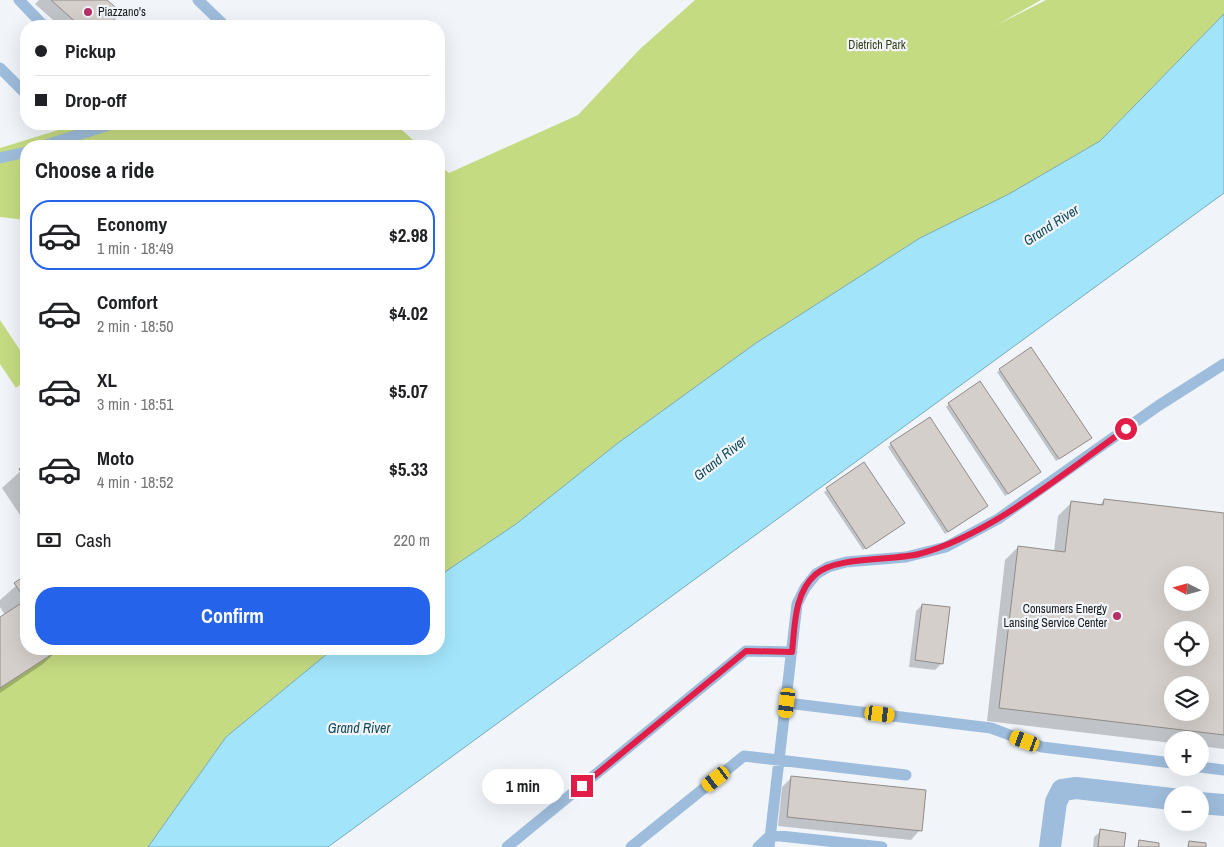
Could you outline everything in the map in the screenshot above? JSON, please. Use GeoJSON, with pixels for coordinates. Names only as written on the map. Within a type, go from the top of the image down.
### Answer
{"type":"FeatureCollection","features":[{"type":"Feature","properties":{"kind":"street"},"geometry":{"type":"LineString","coordinates":[[1050,847],[1056,802],[1062,790],[1076,788],[1164,799]]}},
{"type":"Feature","properties":{"kind":"street"},"geometry":{"type":"LineString","coordinates":[[1209,804],[1224,805]]}},
{"type":"Feature","properties":{"kind":"lane"},"geometry":{"type":"LineString","coordinates":[[19,0],[38,20]]}},
{"type":"Feature","properties":{"kind":"lane"},"geometry":{"type":"LineString","coordinates":[[198,0],[219,20]]}},
{"type":"Feature","properties":{"kind":"lane"},"geometry":{"type":"LineString","coordinates":[[0,68],[20,88]]}},
{"type":"Feature","properties":{"kind":"lane"},"geometry":{"type":"LineString","coordinates":[[62,140],[93,130]]}},
{"type":"Feature","properties":{"kind":"lane"},"geometry":{"type":"LineString","coordinates":[[0,158],[20,153]]}},
{"type":"Feature","properties":{"kind":"lane"},"geometry":{"type":"LineString","coordinates":[[770,841],[797,604],[816,574],[828,567],[846,562],[906,557],[946,547],[998,519],[1158,406],[1224,364]]}},
{"type":"Feature","properties":{"kind":"lane"},"geometry":{"type":"LineString","coordinates":[[507,847],[746,651],[792,652]]}},
{"type":"Feature","properties":{"kind":"lane"},"geometry":{"type":"LineString","coordinates":[[787,703],[991,728],[1042,747],[1164,762]]}},
{"type":"Feature","properties":{"kind":"lane"},"geometry":{"type":"LineString","coordinates":[[631,847],[744,756],[906,775]]}},
{"type":"Feature","properties":{"kind":"lane"},"geometry":{"type":"LineString","coordinates":[[1209,768],[1224,770]]}},
{"type":"Feature","properties":{"kind":"lane"},"geometry":{"type":"LineString","coordinates":[[758,847],[770,841],[882,847]]}},
{"type":"Feature","properties":{"kind":"green space","name":"Dietrich Park"},"geometry":{"type":"Polygon","coordinates":[[[695,0],[1041,0],[997,25],[1046,0],[1224,0],[1224,14],[1100,141],[1009,194],[920,238],[756,343],[618,443],[516,524],[445,572],[445,169],[449,173],[578,115],[640,49],[695,0]]]}},
{"type":"Feature","properties":{"kind":"green space"},"geometry":{"type":"Polygon","coordinates":[[[58,130],[402,130],[413,140],[26,140],[58,130]]]}},
{"type":"Feature","properties":{"kind":"green space"},"geometry":{"type":"Polygon","coordinates":[[[20,142],[20,219],[0,217],[0,148],[20,142]]]}},
{"type":"Feature","properties":{"kind":"green space"},"geometry":{"type":"Polygon","coordinates":[[[0,320],[20,350],[20,385],[16,388],[0,364],[0,320]]]}},
{"type":"Feature","properties":{"kind":"green space"},"geometry":{"type":"Polygon","coordinates":[[[35,655],[326,655],[226,737],[148,847],[0,847],[0,677],[35,655]]]}},
{"type":"Feature","properties":{"kind":"water","name":"Grand River"},"geometry":{"type":"Polygon","coordinates":[[[1224,14],[1224,193],[328,847],[148,847],[226,737],[326,655],[445,655],[445,572],[516,524],[618,443],[756,343],[920,238],[1009,194],[1100,141],[1224,14]]]}},
{"type":"Feature","properties":{"kind":"building"},"geometry":{"type":"Polygon","coordinates":[[[51,0],[107,0],[121,12],[114,20],[73,20],[51,0]]]}},
{"type":"Feature","properties":{"kind":"building"},"geometry":{"type":"Polygon","coordinates":[[[1031,347],[1092,438],[1059,459],[999,369],[1031,347]]]}},
{"type":"Feature","properties":{"kind":"building"},"geometry":{"type":"Polygon","coordinates":[[[980,381],[1041,472],[1008,494],[948,403],[980,381]]]}},
{"type":"Feature","properties":{"kind":"building"},"geometry":{"type":"Polygon","coordinates":[[[930,417],[988,506],[948,532],[890,443],[930,417]]]}},
{"type":"Feature","properties":{"kind":"building"},"geometry":{"type":"Polygon","coordinates":[[[864,462],[905,523],[866,549],[826,488],[864,462]]]}},
{"type":"Feature","properties":{"kind":"building","name":"Consumers Energy Lansing Service Center"},"geometry":{"type":"Polygon","coordinates":[[[1104,499],[1224,513],[1224,735],[1209,733],[1209,731],[1191,731],[999,708],[1018,546],[1065,552],[1071,501],[1103,505],[1104,499]]]}},
{"type":"Feature","properties":{"kind":"building"},"geometry":{"type":"Polygon","coordinates":[[[20,579],[20,592],[14,583],[20,579]]]}},
{"type":"Feature","properties":{"kind":"building"},"geometry":{"type":"Polygon","coordinates":[[[20,604],[20,655],[51,655],[0,688],[0,617],[20,604]]]}},
{"type":"Feature","properties":{"kind":"building"},"geometry":{"type":"Polygon","coordinates":[[[922,604],[950,607],[943,664],[915,660],[922,604]]]}},
{"type":"Feature","properties":{"kind":"building"},"geometry":{"type":"Polygon","coordinates":[[[791,776],[926,790],[922,831],[787,817],[791,776]]]}},
{"type":"Feature","properties":{"kind":"building"},"geometry":{"type":"Polygon","coordinates":[[[1100,829],[1126,833],[1124,847],[1098,847],[1100,829]]]}},
{"type":"Feature","properties":{"kind":"building"},"geometry":{"type":"Polygon","coordinates":[[[1139,840],[1159,843],[1159,847],[1138,847],[1139,840]]]}},
{"type":"Feature","properties":{"kind":"building"},"geometry":{"type":"Polygon","coordinates":[[[1189,841],[1206,843],[1206,847],[1188,847],[1189,841]]]}},
{"type":"Feature","properties":{"kind":"place","name":"Piazzano's"},"geometry":{"type":"Point","coordinates":[88,12]}},
{"type":"Feature","properties":{"kind":"place","name":"Consumers Energy Lansing Service Center"},"geometry":{"type":"Point","coordinates":[1117,616]}},
{"type":"Feature","properties":{"kind":"route"},"geometry":{"type":"LineString","coordinates":[[582,786],[746,651],[792,652],[797,604],[805,588],[816,574],[828,567],[846,562],[906,557],[946,547],[998,519],[1126,429]]}}]}
